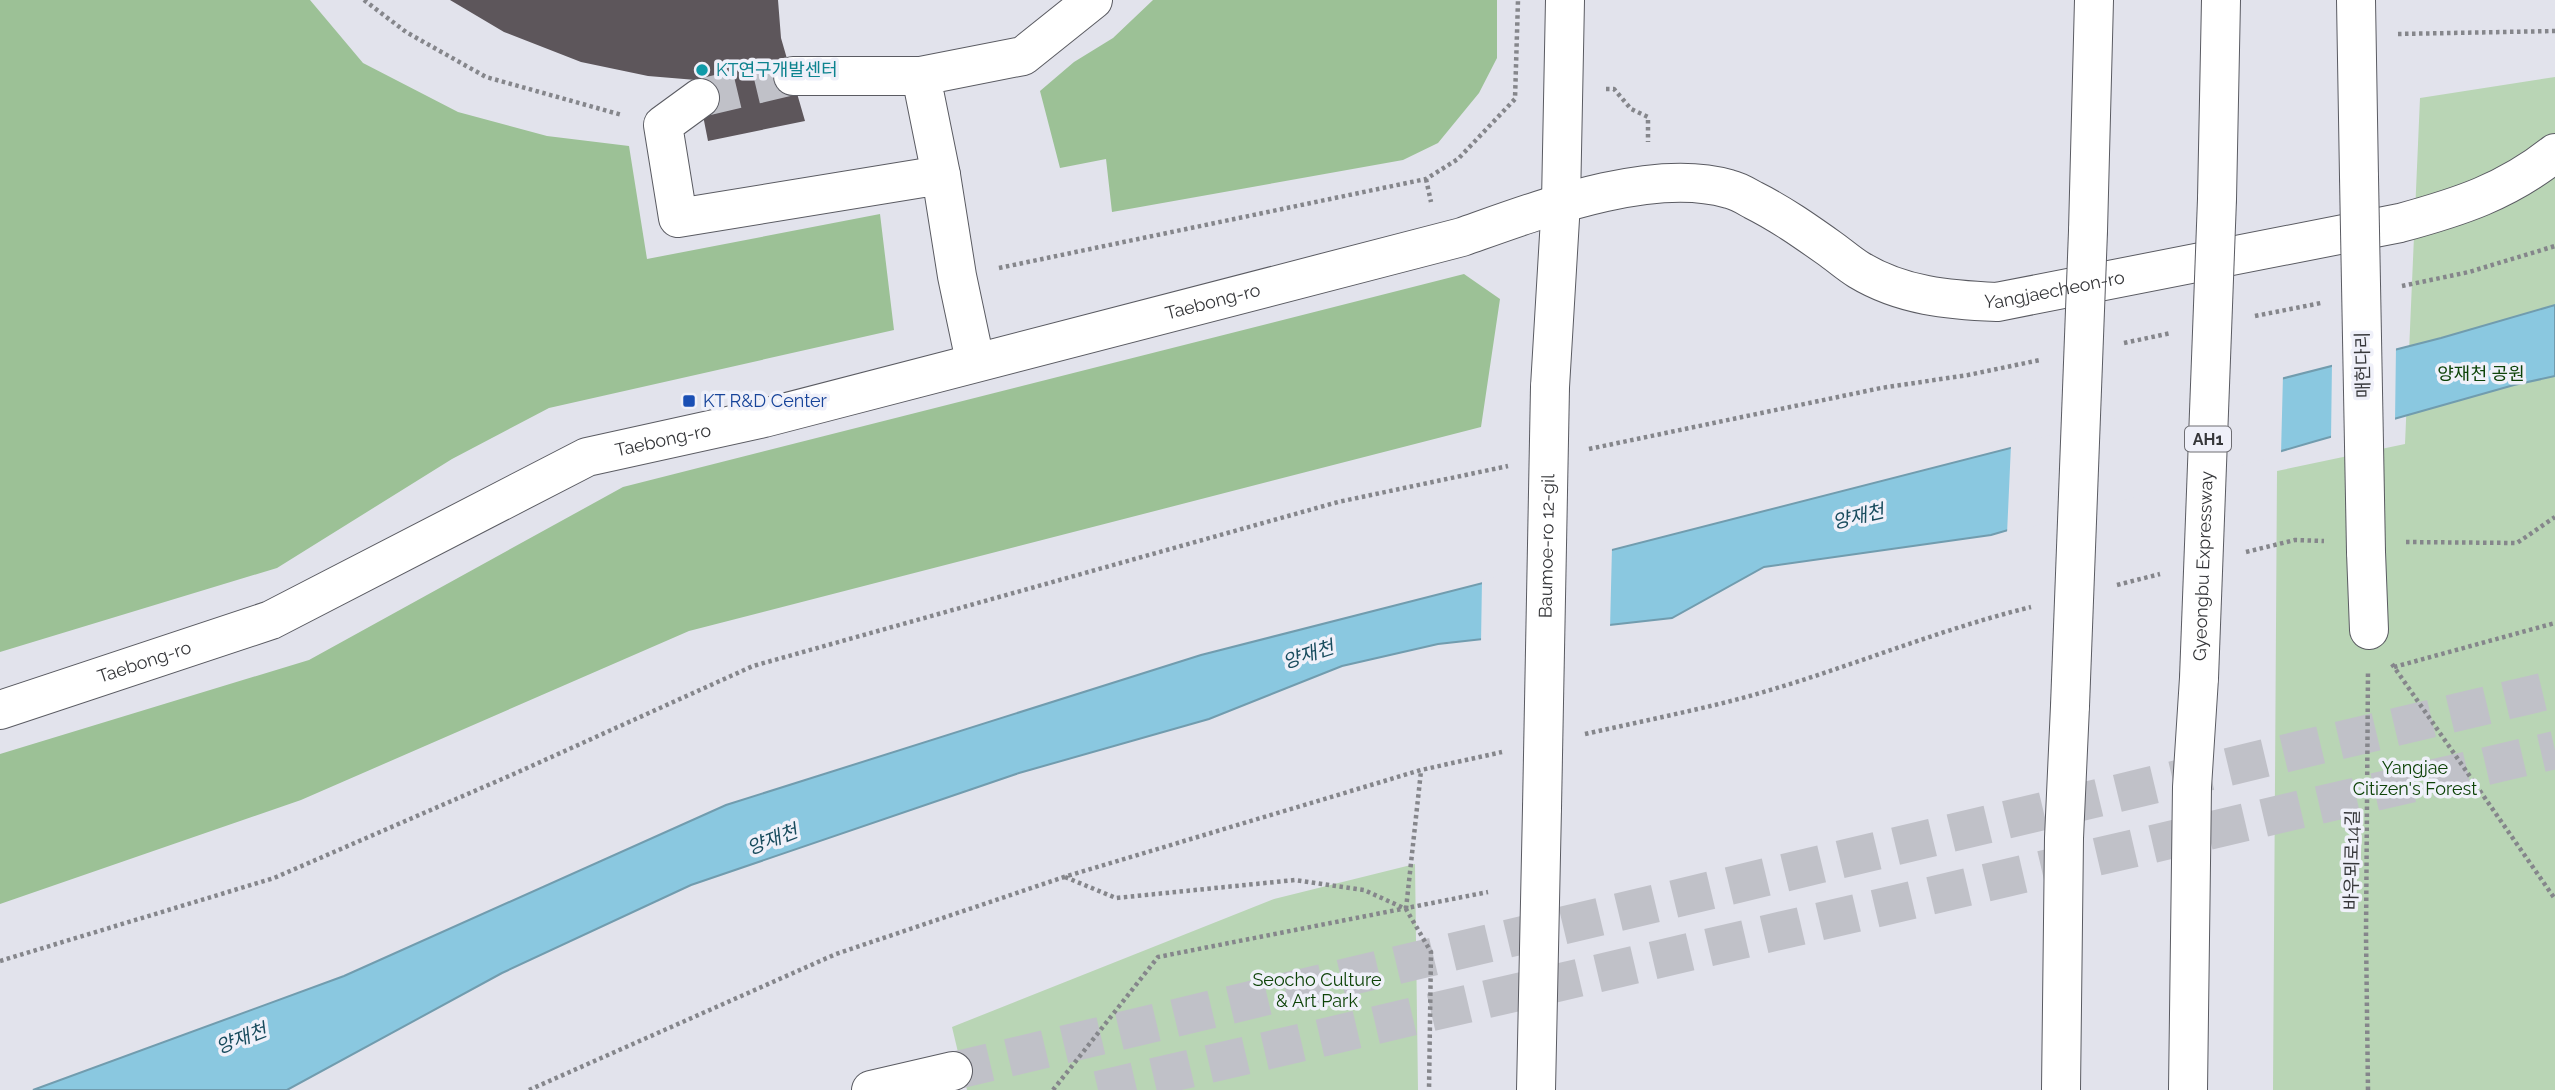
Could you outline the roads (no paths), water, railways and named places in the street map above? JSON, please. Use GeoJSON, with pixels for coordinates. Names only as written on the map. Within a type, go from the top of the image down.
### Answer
{"type":"FeatureCollection","features":[{"type":"Feature","properties":{"kind":"main road"},"geometry":{"type":"LineString","coordinates":[[793,76],[921,76],[1023,56],[1093,0]]}},
{"type":"Feature","properties":{"kind":"main road","name":"Baumoe-ro 12-gil"},"geometry":{"type":"LineString","coordinates":[[1536,1090],[1550,387],[1561,202],[1565,0]]}},
{"type":"Feature","properties":{"kind":"main road"},"geometry":{"type":"LineString","coordinates":[[2061,1090],[2064,838],[2088,231],[2094,0]]}},
{"type":"Feature","properties":{"kind":"main road","name":"Gyeongbu Expressway"},"geometry":{"type":"LineString","coordinates":[[2188,1090],[2192,787],[2199,678],[2217,199],[2221,0]]}},
{"type":"Feature","properties":{"kind":"main road","name":"매헌다리"},"geometry":{"type":"LineString","coordinates":[[2356,0],[2369,630]]}},
{"type":"Feature","properties":{"kind":"main road"},"geometry":{"type":"LineString","coordinates":[[921,76],[975,361]]}},
{"type":"Feature","properties":{"kind":"main road"},"geometry":{"type":"LineString","coordinates":[[700,99],[663,125],[678,218],[941,175]]}},
{"type":"Feature","properties":{"kind":"main road","name":"Yangjaecheon-ro"},"geometry":{"type":"LineString","coordinates":[[1561,202],[1648,185],[1686,182],[1731,189],[1789,219],[1859,270],[1892,286],[1953,300],[1997,302],[2400,223],[2462,206],[2502,189],[2555,153]]}},
{"type":"Feature","properties":{"kind":"main road","name":"Taebong-ro"},"geometry":{"type":"LineString","coordinates":[[0,710],[271,620],[587,457],[764,418],[975,361],[1462,237],[1561,202]]}},
{"type":"Feature","properties":{"kind":"main road"},"geometry":{"type":"LineString","coordinates":[[871,1090],[953,1071]]}},
{"type":"Feature","properties":{"kind":"water","name":"양재천"},"geometry":{"type":"Polygon","coordinates":[[[2555,305],[2555,376],[2514,385],[1991,535],[1764,567],[1672,618],[1438,644],[1342,666],[1209,719],[1019,773],[691,885],[502,973],[287,1090],[33,1090],[344,976],[726,805],[1201,655],[2441,338],[2555,305]]]}},
{"type":"Feature","properties":{"kind":"tunnel"},"geometry":{"type":"LineString","coordinates":[[700,98],[793,76]]}},
{"type":"Feature","properties":{"kind":"tunnel"},"geometry":{"type":"LineString","coordinates":[[953,1071],[2555,689]]}},
{"type":"Feature","properties":{"kind":"tunnel"},"geometry":{"type":"LineString","coordinates":[[1098,1090],[2555,750]]}},
{"type":"Feature","properties":{"kind":"place","name":"KT연구개발센터"},"geometry":{"type":"Point","coordinates":[702,70]}},
{"type":"Feature","properties":{"kind":"place","name":"KT R&D Center"},"geometry":{"type":"Point","coordinates":[689,401]}},
{"type":"Feature","properties":{"kind":"park label","name":"양재천 공원"},"geometry":{"type":"Point","coordinates":[2481,374]}},
{"type":"Feature","properties":{"kind":"park label","name":"Yangjae Citizen's Forest"},"geometry":{"type":"Point","coordinates":[2415,778]}},
{"type":"Feature","properties":{"kind":"park label","name":"Seocho Culture & Art Park"},"geometry":{"type":"Point","coordinates":[1317,990]}}]}
